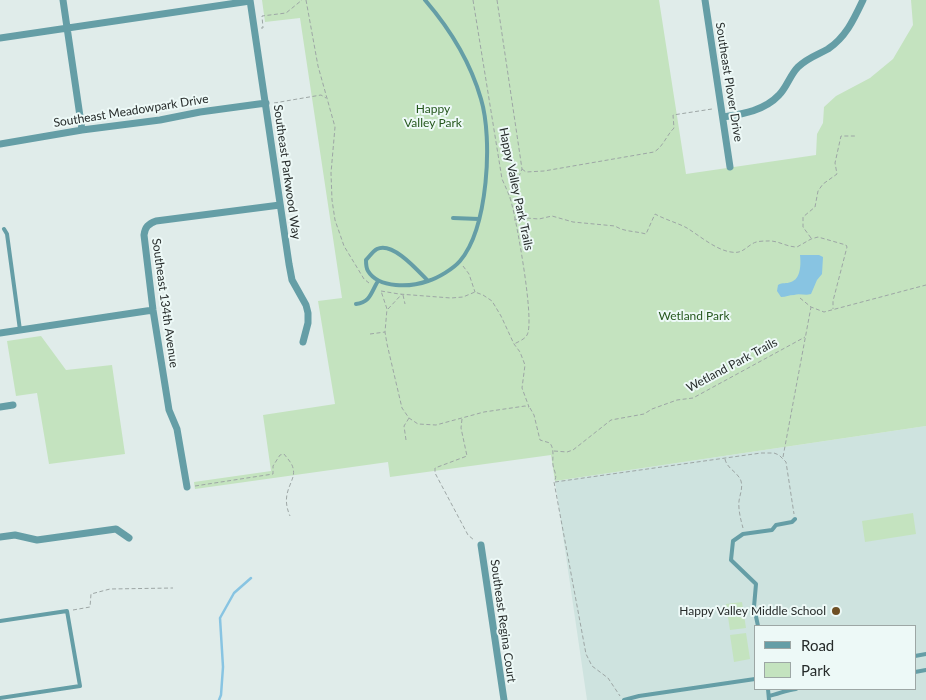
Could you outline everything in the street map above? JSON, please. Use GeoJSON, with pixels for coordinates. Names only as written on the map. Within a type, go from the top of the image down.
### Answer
{"type":"FeatureCollection","features":[{"type":"Feature","properties":{"kind":"street"},"geometry":{"type":"LineString","coordinates":[[63,0],[82,130]]}},
{"type":"Feature","properties":{"kind":"street","name":"Southeast Plover Drive"},"geometry":{"type":"LineString","coordinates":[[705,0],[730,166]]}},
{"type":"Feature","properties":{"kind":"street"},"geometry":{"type":"LineString","coordinates":[[723,117],[747,113],[765,106],[779,96],[797,68],[808,58],[827,49],[841,38],[852,25],[863,0]]}},
{"type":"Feature","properties":{"kind":"street"},"geometry":{"type":"LineString","coordinates":[[0,38],[250,1]]}},
{"type":"Feature","properties":{"kind":"street","name":"Southeast Parkwood Way"},"geometry":{"type":"LineString","coordinates":[[250,1],[292,280],[306,305],[308,313],[308,323],[303,342]]}},
{"type":"Feature","properties":{"kind":"street","name":"Southeast Meadowpark Drive"},"geometry":{"type":"LineString","coordinates":[[0,144],[82,130],[160,120],[200,112],[266,104]]}},
{"type":"Feature","properties":{"kind":"street","name":"Southeast 134th Avenue"},"geometry":{"type":"LineString","coordinates":[[186,486],[177,429],[169,410],[153,310],[144,234],[145,228],[156,221],[280,205]]}},
{"type":"Feature","properties":{"kind":"street"},"geometry":{"type":"LineString","coordinates":[[0,333],[153,310]]}},
{"type":"Feature","properties":{"kind":"street"},"geometry":{"type":"LineString","coordinates":[[0,408],[13,406]]}},
{"type":"Feature","properties":{"kind":"street"},"geometry":{"type":"LineString","coordinates":[[0,537],[15,535],[37,540],[116,529],[129,538]]}},
{"type":"Feature","properties":{"kind":"street","name":"Southeast Regina Court"},"geometry":{"type":"LineString","coordinates":[[481,546],[504,700]]}},
{"type":"Feature","properties":{"kind":"lane"},"geometry":{"type":"LineString","coordinates":[[425,0],[444,22],[458,44],[481,99],[486,144],[485,191],[479,219],[471,243],[459,261],[428,281],[403,285],[378,281],[367,270],[366,260],[377,249],[386,248],[410,262],[428,281]]}},
{"type":"Feature","properties":{"kind":"lane"},"geometry":{"type":"LineString","coordinates":[[453,218],[479,219]]}},
{"type":"Feature","properties":{"kind":"lane"},"geometry":{"type":"LineString","coordinates":[[4,230],[7,234],[20,330]]}},
{"type":"Feature","properties":{"kind":"lane"},"geometry":{"type":"LineString","coordinates":[[356,304],[365,302],[370,298],[378,281]]}},
{"type":"Feature","properties":{"kind":"lane"},"geometry":{"type":"LineString","coordinates":[[758,625],[754,607],[756,584],[731,560],[733,541],[743,534],[772,530],[776,525],[792,522],[795,519]]}},
{"type":"Feature","properties":{"kind":"lane"},"geometry":{"type":"LineString","coordinates":[[0,621],[67,611],[80,686],[0,698]]}},
{"type":"Feature","properties":{"kind":"lane"},"geometry":{"type":"LineString","coordinates":[[624,700],[638,696],[754,679]]}},
{"type":"Feature","properties":{"kind":"lane"},"geometry":{"type":"LineString","coordinates":[[769,698],[784,694],[788,690]]}},
{"type":"Feature","properties":{"kind":"path"},"geometry":{"type":"LineString","coordinates":[[255,29],[263,28],[262,16],[286,13],[302,0]]}},
{"type":"Feature","properties":{"kind":"path"},"geometry":{"type":"LineString","coordinates":[[306,0],[318,66],[335,127],[331,173],[335,220],[344,246],[356,266],[360,269],[364,279],[374,287]]}},
{"type":"Feature","properties":{"kind":"path","name":"Happy Valley Park Trails"},"geometry":{"type":"LineString","coordinates":[[473,0],[502,180],[510,199],[528,302],[530,322],[527,336],[514,344]]}},
{"type":"Feature","properties":{"kind":"path"},"geometry":{"type":"LineString","coordinates":[[498,0],[522,169],[510,199]]}},
{"type":"Feature","properties":{"kind":"path"},"geometry":{"type":"LineString","coordinates":[[321,95],[324,88]]}},
{"type":"Feature","properties":{"kind":"path"},"geometry":{"type":"LineString","coordinates":[[266,104],[321,95],[327,98]]}},
{"type":"Feature","properties":{"kind":"path"},"geometry":{"type":"LineString","coordinates":[[522,169],[526,172],[544,171],[651,153],[659,148],[674,128],[673,115],[721,107]]}},
{"type":"Feature","properties":{"kind":"path"},"geometry":{"type":"LineString","coordinates":[[811,238],[803,227],[803,217],[815,207],[818,191],[823,184],[837,174],[834,163],[841,136],[856,136]]}},
{"type":"Feature","properties":{"kind":"path"},"geometry":{"type":"LineString","coordinates":[[514,220],[526,218],[539,219],[552,216],[574,222],[615,226],[620,229],[646,234],[655,214],[686,228],[705,241],[732,252],[742,251],[756,242],[780,242],[797,248],[811,238],[818,236],[827,238],[847,247],[833,301],[833,309]]}},
{"type":"Feature","properties":{"kind":"path"},"geometry":{"type":"LineString","coordinates":[[459,261],[469,274],[475,292]]}},
{"type":"Feature","properties":{"kind":"path"},"geometry":{"type":"LineString","coordinates":[[800,298],[811,308],[824,312],[926,285]]}},
{"type":"Feature","properties":{"kind":"path"},"geometry":{"type":"LineString","coordinates":[[529,407],[484,412],[436,425],[418,424],[409,418],[402,408],[387,344],[385,332],[388,309],[381,291],[451,298],[475,292],[483,295],[495,305],[525,365],[522,388],[534,415],[540,440],[550,443],[554,451],[553,464],[557,477],[554,482],[586,654],[592,666],[608,678],[624,700]]}},
{"type":"Feature","properties":{"kind":"path"},"geometry":{"type":"LineString","coordinates":[[403,294],[405,304]]}},
{"type":"Feature","properties":{"kind":"path"},"geometry":{"type":"LineString","coordinates":[[388,309],[403,294]]}},
{"type":"Feature","properties":{"kind":"path"},"geometry":{"type":"LineString","coordinates":[[782,458],[811,308]]}},
{"type":"Feature","properties":{"kind":"path"},"geometry":{"type":"LineString","coordinates":[[370,334],[385,332]]}},
{"type":"Feature","properties":{"kind":"path","name":"Wetland Park Trails"},"geometry":{"type":"LineString","coordinates":[[554,451],[568,452],[574,450],[611,420],[644,414],[676,400],[693,398],[805,336]]}},
{"type":"Feature","properties":{"kind":"path"},"geometry":{"type":"LineString","coordinates":[[406,440],[404,426],[409,418]]}},
{"type":"Feature","properties":{"kind":"path"},"geometry":{"type":"LineString","coordinates":[[462,418],[461,428],[466,456],[436,468],[435,473],[468,535]]}},
{"type":"Feature","properties":{"kind":"path"},"geometry":{"type":"LineString","coordinates":[[554,482],[774,453],[786,462],[795,519]]}},
{"type":"Feature","properties":{"kind":"path"},"geometry":{"type":"LineString","coordinates":[[186,486],[273,474],[273,466],[280,455],[284,454],[291,463],[294,473],[285,498],[290,516]]}},
{"type":"Feature","properties":{"kind":"path"},"geometry":{"type":"LineString","coordinates":[[724,459],[726,466],[740,480],[741,491],[738,503],[743,534]]}},
{"type":"Feature","properties":{"kind":"path"},"geometry":{"type":"LineString","coordinates":[[67,611],[90,607],[91,594],[104,590],[173,588]]}},
{"type":"Feature","properties":{"kind":"shaded area"},"geometry":{"type":"Polygon","coordinates":[[[926,426],[926,700],[587,700],[555,481],[926,426]]]}},
{"type":"Feature","properties":{"kind":"green space"},"geometry":{"type":"Polygon","coordinates":[[[262,0],[659,0],[686,174],[816,155],[817,134],[823,123],[824,107],[836,96],[870,78],[893,59],[913,25],[911,0],[926,0],[926,426],[555,481],[551,455],[390,477],[388,462],[195,489],[194,482],[271,471],[263,415],[335,404],[318,301],[342,298],[300,18],[265,22],[262,0]]]}},
{"type":"Feature","properties":{"kind":"green space"},"geometry":{"type":"Polygon","coordinates":[[[41,336],[66,370],[112,365],[125,454],[49,464],[37,393],[16,396],[7,341],[41,336]]]}},
{"type":"Feature","properties":{"kind":"green space"},"geometry":{"type":"Polygon","coordinates":[[[913,513],[916,534],[865,542],[862,521],[913,513]]]}},
{"type":"Feature","properties":{"kind":"green space"},"geometry":{"type":"Polygon","coordinates":[[[742,602],[746,628],[730,630],[726,604],[742,602]]]}},
{"type":"Feature","properties":{"kind":"green space"},"geometry":{"type":"Polygon","coordinates":[[[746,633],[750,659],[734,662],[730,635],[746,633]]]}},
{"type":"Feature","properties":{"kind":"water"},"geometry":{"type":"Polygon","coordinates":[[[800,255],[819,255],[823,257],[822,274],[811,294],[781,297],[777,291],[778,285],[791,282],[797,278],[799,275],[800,255]]]}},
{"type":"Feature","properties":{"kind":"waterway"},"geometry":{"type":"LineString","coordinates":[[219,700],[223,667],[220,618],[234,593],[251,578]]}},
{"type":"Feature","properties":{"kind":"place","name":"Happy Valley Middle School"},"geometry":{"type":"Point","coordinates":[836,611]}},
{"type":"Feature","properties":{"kind":"park label","name":"Happy Valley Park"},"geometry":{"type":"Point","coordinates":[433,116]}},
{"type":"Feature","properties":{"kind":"park label","name":"Wetland Park"},"geometry":{"type":"Point","coordinates":[694,316]}}]}
